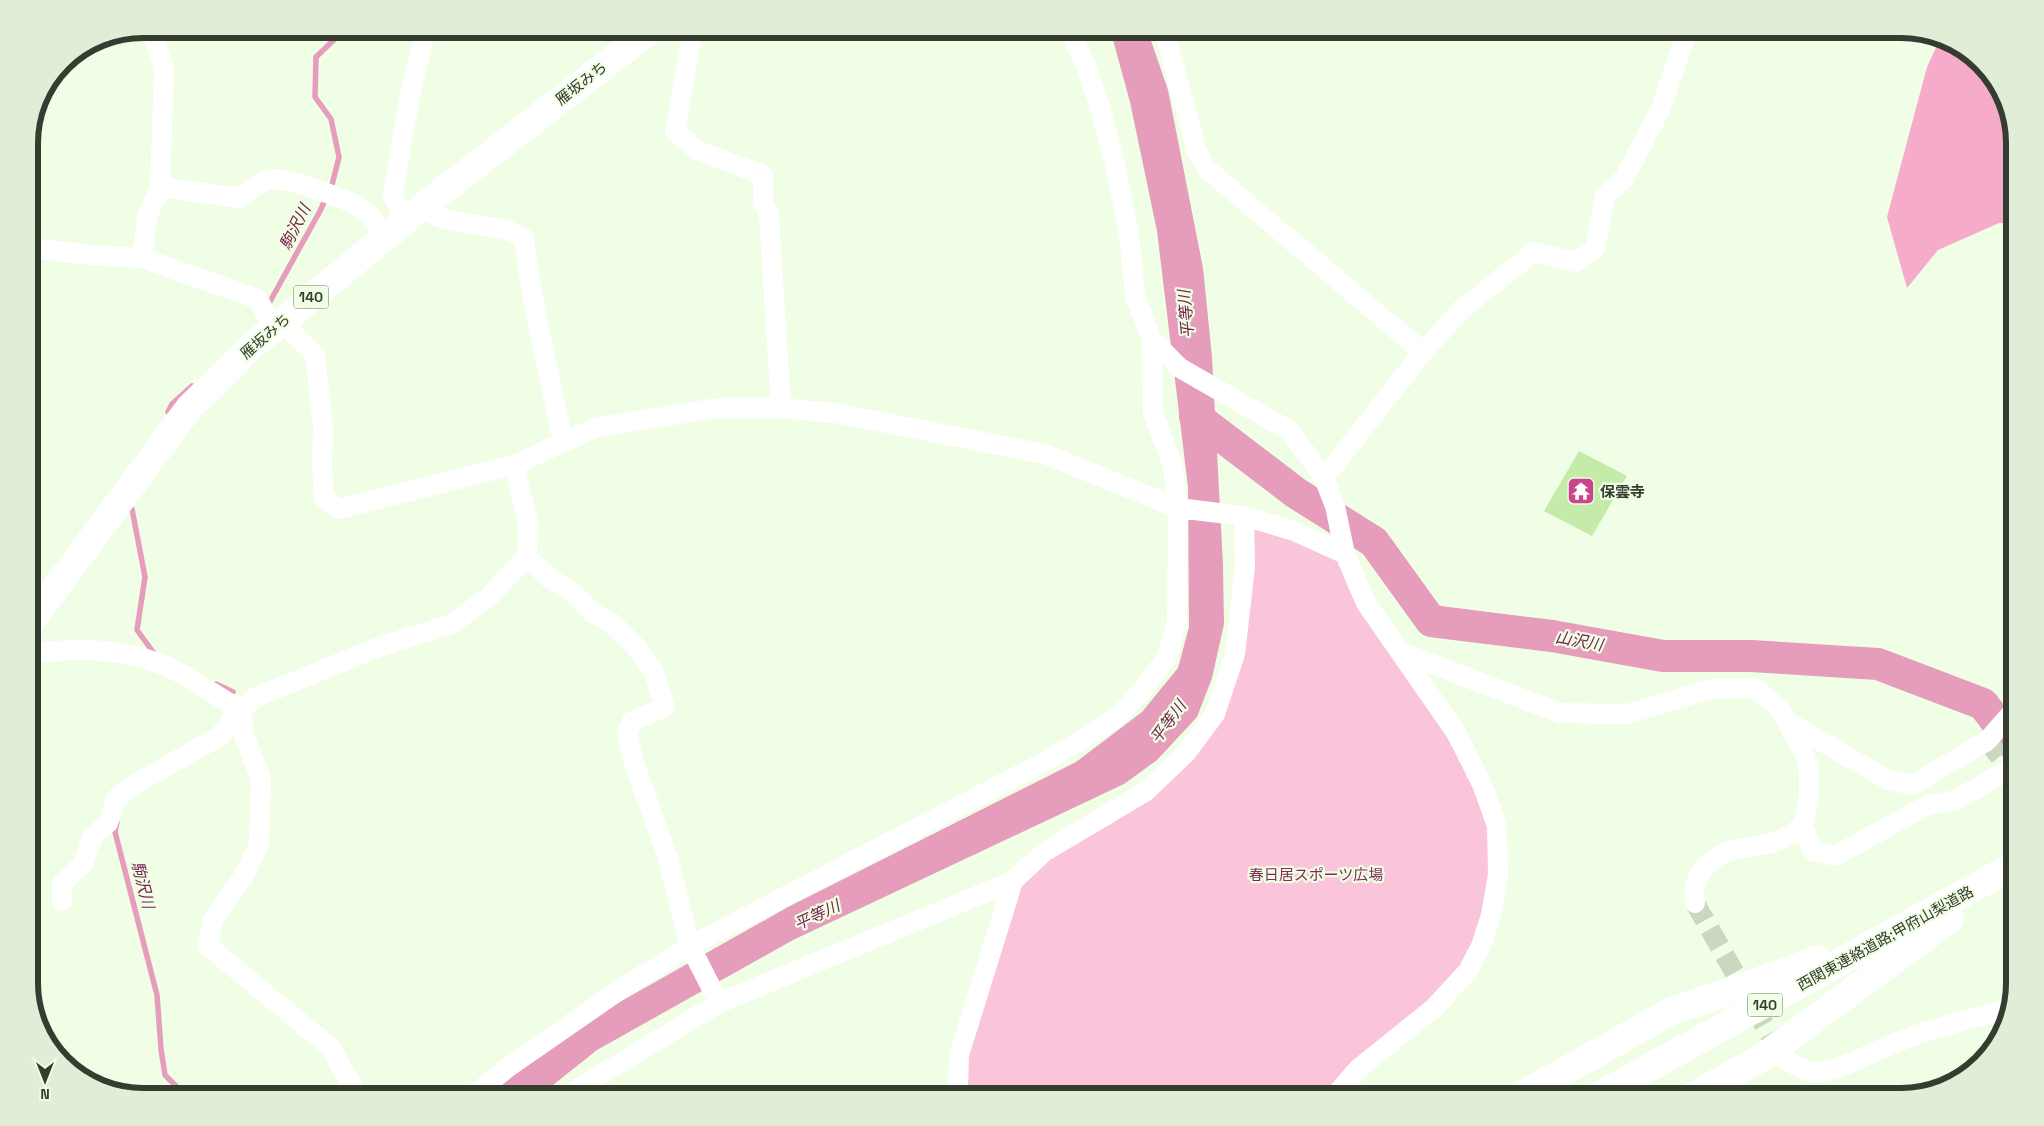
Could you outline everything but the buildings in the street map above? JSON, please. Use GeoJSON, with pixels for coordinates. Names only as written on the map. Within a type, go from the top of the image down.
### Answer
{"type":"FeatureCollection","features":[{"type":"Feature","properties":{"kind":"highway","name":"雁坂みち"},"geometry":{"type":"LineString","coordinates":[[38,612],[189,408],[252,346],[275,320],[640,38]]}},
{"type":"Feature","properties":{"kind":"highway","name":"西関東連絡道路;甲府山梨道路"},"geometry":{"type":"LineString","coordinates":[[1612,1088],[2006,870]]}},
{"type":"Feature","properties":{"kind":"highway"},"geometry":{"type":"LineString","coordinates":[[1707,1088],[1760,1059],[2006,877]]}},
{"type":"Feature","properties":{"kind":"highway"},"geometry":{"type":"LineString","coordinates":[[1534,1088],[1672,1011],[1785,972],[1934,911]]}},
{"type":"Feature","properties":{"kind":"street"},"geometry":{"type":"LineString","coordinates":[[142,258],[148,217],[160,187],[164,68],[154,38]]}},
{"type":"Feature","properties":{"kind":"street"},"geometry":{"type":"LineString","coordinates":[[404,221],[393,195],[410,95],[424,38]]}},
{"type":"Feature","properties":{"kind":"street"},"geometry":{"type":"LineString","coordinates":[[691,38],[674,132],[699,152],[763,175],[763,201],[769,215],[781,408]]}},
{"type":"Feature","properties":{"kind":"street"},"geometry":{"type":"LineString","coordinates":[[483,1088],[507,1068],[621,989],[690,946],[1050,759],[1115,719],[1142,691],[1166,657],[1177,621],[1178,508],[1173,466],[1154,413],[1152,340],[1135,296],[1128,235],[1115,164],[1086,66],[1073,38]]}},
{"type":"Feature","properties":{"kind":"street"},"geometry":{"type":"LineString","coordinates":[[1166,38],[1197,152],[1207,169],[1423,352]]}},
{"type":"Feature","properties":{"kind":"street"},"geometry":{"type":"LineString","coordinates":[[1324,478],[1423,352],[1462,309],[1534,252],[1576,262],[1595,248],[1605,196],[1624,179],[1660,110],[1685,38]]}},
{"type":"Feature","properties":{"kind":"street"},"geometry":{"type":"LineString","coordinates":[[160,187],[239,198],[271,179],[290,181],[328,194],[363,210],[404,221],[432,215],[457,223],[504,229],[524,238],[543,348],[563,442]]}},
{"type":"Feature","properties":{"kind":"street"},"geometry":{"type":"LineString","coordinates":[[38,249],[142,258],[258,299],[275,320],[315,355],[323,426],[322,466],[324,498],[339,510],[514,465],[595,428],[716,408],[781,408],[835,413],[1045,454],[1178,508],[1244,516],[1344,548]]}},
{"type":"Feature","properties":{"kind":"street"},"geometry":{"type":"LineString","coordinates":[[1152,340],[1180,368],[1290,431],[1324,478],[1335,506],[1344,548],[1366,603],[1457,734],[1482,784],[1497,826],[1498,875],[1492,915],[1481,946],[1468,971],[1434,1008],[1358,1069],[1342,1088]]}},
{"type":"Feature","properties":{"kind":"street"},"geometry":{"type":"LineString","coordinates":[[62,901],[62,884],[83,864],[93,836],[108,823],[116,800],[132,786],[220,736],[236,713],[242,712],[254,698],[374,650],[452,624],[488,598],[528,556],[528,522],[514,465]]}},
{"type":"Feature","properties":{"kind":"street"},"geometry":{"type":"LineString","coordinates":[[579,1088],[719,1003],[1012,880],[1044,852],[1145,792],[1186,753],[1215,714],[1235,654],[1245,567],[1244,516]]}},
{"type":"Feature","properties":{"kind":"street"},"geometry":{"type":"LineString","coordinates":[[528,556],[549,578],[576,595],[591,612],[611,622],[636,647],[652,670],[665,707],[632,720],[627,734],[634,763],[668,858],[690,946],[719,1003]]}},
{"type":"Feature","properties":{"kind":"street"},"geometry":{"type":"LineString","coordinates":[[38,653],[84,649],[144,658],[176,671],[242,712]]}},
{"type":"Feature","properties":{"kind":"street"},"geometry":{"type":"LineString","coordinates":[[1401,652],[1560,713],[1628,714],[1711,689],[1755,688],[1779,708],[1804,753],[1808,769],[1808,797],[1803,826],[1813,851],[1835,856],[1928,805],[1956,800],[2006,772]]}},
{"type":"Feature","properties":{"kind":"street"},"geometry":{"type":"LineString","coordinates":[[242,712],[243,733],[261,779],[258,844],[244,876],[213,919],[208,946],[330,1046],[353,1088]]}},
{"type":"Feature","properties":{"kind":"street"},"geometry":{"type":"LineString","coordinates":[[1786,720],[1888,780],[1912,785],[1987,740],[2006,719]]}},
{"type":"Feature","properties":{"kind":"street"},"geometry":{"type":"LineString","coordinates":[[1695,903],[1693,888],[1701,871],[1712,860],[1734,849],[1780,840],[1803,826]]}},
{"type":"Feature","properties":{"kind":"street"},"geometry":{"type":"LineString","coordinates":[[957,1088],[959,1055],[1012,880]]}},
{"type":"Feature","properties":{"kind":"street"},"geometry":{"type":"LineString","coordinates":[[1784,1059],[1800,1068],[1815,1072],[1832,1070],[1905,1039],[1967,1019],[2003,1010]]}},
{"type":"Feature","properties":{"kind":"green space","name":"春日居スポーツ広場"},"geometry":{"type":"Polygon","coordinates":[[[1244,516],[1345,554],[1497,826],[1481,946],[1343,1088],[958,1087],[1013,881],[1186,753],[1235,654],[1244,516]]]}},
{"type":"Feature","properties":{"kind":"shaded area"},"geometry":{"type":"Polygon","coordinates":[[[1938,44],[1942,46],[1965,59],[1976,68],[1996,96],[2001,109],[2006,136],[2006,223],[1999,223],[1938,250],[1907,288],[1887,217],[1927,67],[1938,44]]]}},
{"type":"Feature","properties":{"kind":"water","name":"平等川"},"geometry":{"type":"Polygon","coordinates":[[[1112,38],[1150,38],[1168,90],[1203,268],[1212,357],[1223,565],[1224,624],[1212,678],[1197,717],[1157,760],[1124,784],[793,940],[597,1050],[549,1088],[497,1088],[579,1025],[788,907],[1076,762],[1142,712],[1178,668],[1189,627],[1188,487],[1157,231],[1130,102],[1112,38]]]}},
{"type":"Feature","properties":{"kind":"waterway","name":"駒沢川"},"geometry":{"type":"LineString","coordinates":[[267,307],[320,211],[332,185],[339,157],[331,119],[315,97],[316,57],[336,38]]}},
{"type":"Feature","properties":{"kind":"waterway","name":"駒沢川"},"geometry":{"type":"LineString","coordinates":[[168,412],[172,404],[192,386]]}},
{"type":"Feature","properties":{"kind":"waterway","name":"山沢川"},"geometry":{"type":"LineString","coordinates":[[1195,416],[1296,493],[1374,542],[1431,621],[1552,636],[1663,656],[1751,656],[1878,664],[1983,704],[2006,734]]}},
{"type":"Feature","properties":{"kind":"waterway","name":"駒沢川"},"geometry":{"type":"LineString","coordinates":[[132,509],[145,577],[137,630],[156,656]]}},
{"type":"Feature","properties":{"kind":"waterway","name":"駒沢川"},"geometry":{"type":"LineString","coordinates":[[216,684],[233,692]]}},
{"type":"Feature","properties":{"kind":"waterway","name":"駒沢川"},"geometry":{"type":"LineString","coordinates":[[117,822],[115,832],[157,995],[165,1075],[178,1088]]}},
{"type":"Feature","properties":{"kind":"tunnel"},"geometry":{"type":"LineString","coordinates":[[1987,741],[2006,764]]}},
{"type":"Feature","properties":{"kind":"tunnel"},"geometry":{"type":"LineString","coordinates":[[1695,903],[1783,1058]]}},
{"type":"Feature","properties":{"kind":"place","name":"保雲寺"},"geometry":{"type":"Point","coordinates":[1581,491]}}]}
